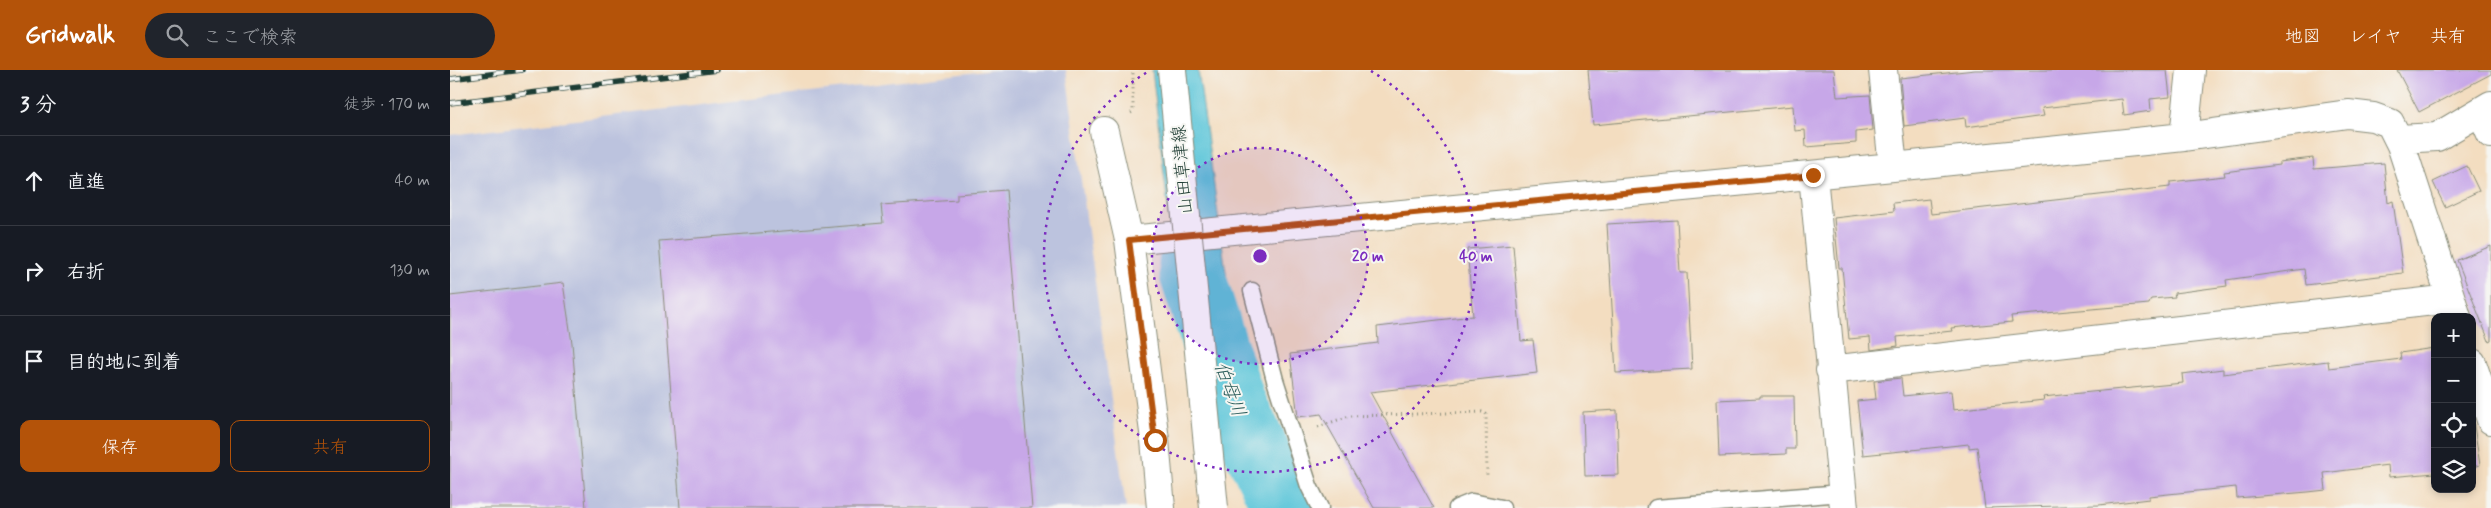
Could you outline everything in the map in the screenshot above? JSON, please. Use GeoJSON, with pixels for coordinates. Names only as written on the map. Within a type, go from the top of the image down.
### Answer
{"type":"FeatureCollection","features":[{"type":"Feature","properties":{"kind":"street","name":"山田草津線"},"geometry":{"type":"LineString","coordinates":[[1172,70],[1214,508]]}},
{"type":"Feature","properties":{"kind":"street"},"geometry":{"type":"LineString","coordinates":[[1883,70],[1893,167]]}},
{"type":"Feature","properties":{"kind":"street"},"geometry":{"type":"LineString","coordinates":[[2184,137],[2191,70]]}},
{"type":"Feature","properties":{"kind":"street"},"geometry":{"type":"LineString","coordinates":[[1129,240],[1813,175],[2184,137],[2348,114],[2373,117],[2390,123],[2398,138],[2454,308],[1830,370]]}},
{"type":"Feature","properties":{"kind":"street"},"geometry":{"type":"LineString","coordinates":[[2398,138],[2437,136],[2488,117]]}},
{"type":"Feature","properties":{"kind":"street"},"geometry":{"type":"LineString","coordinates":[[1104,131],[1129,240],[1155,440],[1161,508]]}},
{"type":"Feature","properties":{"kind":"street"},"geometry":{"type":"LineString","coordinates":[[1813,175],[1843,501]]}},
{"type":"Feature","properties":{"kind":"street"},"geometry":{"type":"LineString","coordinates":[[2476,375],[2491,420]]}},
{"type":"Feature","properties":{"kind":"lane"},"geometry":{"type":"LineString","coordinates":[[1252,291],[1275,380],[1309,486],[1320,508]]}},
{"type":"Feature","properties":{"kind":"lane"},"geometry":{"type":"LineString","coordinates":[[1656,508],[1843,501]]}},
{"type":"Feature","properties":{"kind":"lane"},"geometry":{"type":"LineString","coordinates":[[1457,508],[1472,502],[1485,503],[1502,508]]}},
{"type":"Feature","properties":{"kind":"path"},"geometry":{"type":"LineString","coordinates":[[1133,71],[1133,112]]}},
{"type":"Feature","properties":{"kind":"path"},"geometry":{"type":"LineString","coordinates":[[1294,436],[1349,416],[1482,412],[1486,414],[1488,463],[1485,503]]}},
{"type":"Feature","properties":{"kind":"shaded area"},"geometry":{"type":"Polygon","coordinates":[[[994,70],[1066,70],[1126,508],[450,508],[450,135],[994,70]]]}},
{"type":"Feature","properties":{"kind":"water"},"geometry":{"type":"Polygon","coordinates":[[[1152,70],[1198,70],[1235,337],[1214,343],[1190,336],[1177,285],[1152,70]]]}},
{"type":"Feature","properties":{"kind":"building"},"geometry":{"type":"Polygon","coordinates":[[[1588,70],[1834,70],[1837,97],[1870,95],[1873,130],[1856,132],[1856,143],[1806,147],[1805,130],[1795,131],[1793,106],[1593,125],[1588,70]]]}},
{"type":"Feature","properties":{"kind":"building"},"geometry":{"type":"Polygon","coordinates":[[[1975,70],[2167,70],[2170,97],[2150,99],[2151,111],[2124,115],[2122,99],[2042,108],[2044,116],[1966,127],[1965,118],[1904,126],[1900,78],[1975,70]]]}},
{"type":"Feature","properties":{"kind":"building"},"geometry":{"type":"Polygon","coordinates":[[[2397,70],[2491,70],[2491,74],[2419,112],[2397,70]]]}},
{"type":"Feature","properties":{"kind":"building"},"geometry":{"type":"Polygon","coordinates":[[[2313,158],[2314,169],[2384,163],[2388,203],[2393,201],[2403,273],[2306,285],[2304,269],[2226,280],[2227,286],[2174,293],[2175,297],[2151,299],[2149,304],[2011,316],[2012,322],[1951,328],[1952,331],[1897,337],[1898,346],[1871,350],[1870,337],[1849,339],[1842,268],[1839,268],[1834,218],[1894,211],[1893,203],[1929,199],[1931,214],[2170,187],[2170,182],[2225,176],[2224,172],[2279,165],[2279,162],[2313,158]]]}},
{"type":"Feature","properties":{"kind":"building"},"geometry":{"type":"Polygon","coordinates":[[[2467,166],[2479,191],[2445,207],[2433,182],[2467,166]]]}},
{"type":"Feature","properties":{"kind":"building"},"geometry":{"type":"Polygon","coordinates":[[[1006,190],[1032,508],[680,508],[659,241],[883,223],[881,205],[957,200],[957,194],[1006,190]]]}},
{"type":"Feature","properties":{"kind":"building"},"geometry":{"type":"Polygon","coordinates":[[[1677,220],[1680,273],[1687,273],[1692,369],[1616,373],[1607,224],[1677,220]]]}},
{"type":"Feature","properties":{"kind":"building"},"geometry":{"type":"Polygon","coordinates":[[[1513,245],[1521,341],[1533,340],[1537,373],[1370,392],[1434,508],[1374,508],[1321,414],[1298,417],[1290,354],[1378,343],[1377,327],[1473,316],[1467,249],[1513,245]]]}},
{"type":"Feature","properties":{"kind":"building"},"geometry":{"type":"Polygon","coordinates":[[[2491,246],[2491,340],[2489,341],[2457,260],[2491,246]]]}},
{"type":"Feature","properties":{"kind":"building"},"geometry":{"type":"Polygon","coordinates":[[[563,283],[572,343],[586,508],[450,508],[450,296],[563,283]]]}},
{"type":"Feature","properties":{"kind":"building"},"geometry":{"type":"Polygon","coordinates":[[[2431,348],[2431,473],[2389,477],[2388,465],[2324,473],[2326,490],[2308,492],[2237,498],[2236,487],[2149,496],[2149,499],[2099,505],[1985,508],[1977,447],[1969,448],[1969,444],[1863,455],[1857,401],[1876,399],[1874,381],[1901,378],[1903,396],[1951,391],[1953,410],[2044,400],[2043,397],[2183,383],[2182,374],[2223,369],[2223,374],[2328,361],[2329,368],[2401,359],[2400,353],[2431,348]]]}},
{"type":"Feature","properties":{"kind":"building"},"geometry":{"type":"Polygon","coordinates":[[[1760,396],[1794,396],[1795,449],[1786,449],[1786,454],[1719,457],[1717,400],[1760,398],[1760,396]]]}},
{"type":"Feature","properties":{"kind":"building"},"geometry":{"type":"Polygon","coordinates":[[[1617,410],[1619,475],[1585,476],[1583,412],[1617,410]]]}},
{"type":"Feature","properties":{"kind":"building"},"geometry":{"type":"Polygon","coordinates":[[[2476,439],[2480,465],[2476,466],[2476,439]]]}},
{"type":"Feature","properties":{"kind":"waterway","name":"伯母川"},"geometry":{"type":"LineString","coordinates":[[1191,264],[1192,274],[1233,402],[1285,508]]}},
{"type":"Feature","properties":{"kind":"railway"},"geometry":{"type":"LineString","coordinates":[[450,79],[522,70]]}},
{"type":"Feature","properties":{"kind":"railway"},"geometry":{"type":"LineString","coordinates":[[450,103],[717,70]]}},
{"type":"Feature","properties":{"kind":"route"},"geometry":{"type":"LineString","coordinates":[[1155,440],[1129,240],[1813,175]]}}]}
